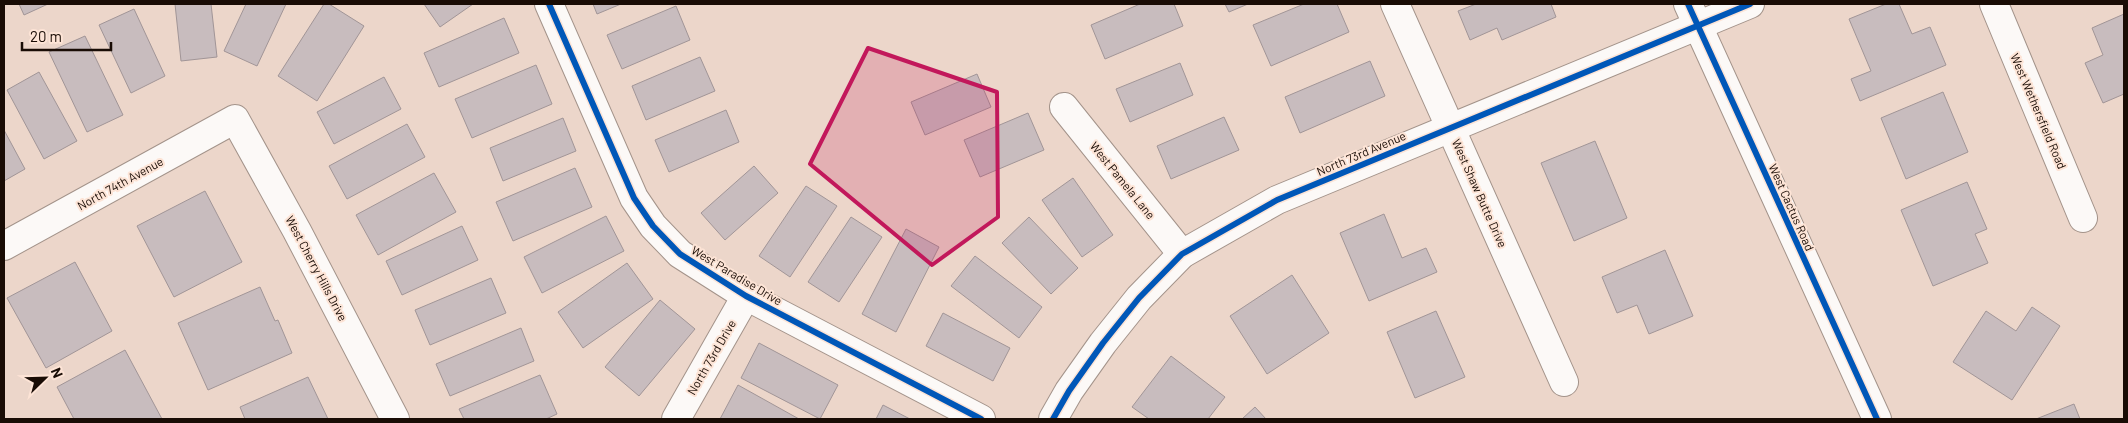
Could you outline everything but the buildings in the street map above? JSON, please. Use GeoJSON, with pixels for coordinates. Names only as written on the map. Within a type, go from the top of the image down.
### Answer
{"type":"FeatureCollection","features":[{"type":"Feature","properties":{"kind":"street","name":"West Paradise Drive"},"geometry":{"type":"LineString","coordinates":[[549,4],[634,198],[648,219],[680,254],[746,296],[981,419]]}},
{"type":"Feature","properties":{"kind":"street","name":"West Shaw Butte Drive"},"geometry":{"type":"LineString","coordinates":[[1396,4],[1564,382]]}},
{"type":"Feature","properties":{"kind":"street","name":"North 73rd Avenue"},"geometry":{"type":"LineString","coordinates":[[1053,419],[1103,343],[1139,298],[1182,254],[1278,200],[1451,128],[1693,15],[1750,4]]}},
{"type":"Feature","properties":{"kind":"street","name":"West Wethersfield Road"},"geometry":{"type":"LineString","coordinates":[[1994,4],[2083,218]]}},
{"type":"Feature","properties":{"kind":"street","name":"West Cactus Road"},"geometry":{"type":"LineString","coordinates":[[1693,15],[1876,419]]}},
{"type":"Feature","properties":{"kind":"street","name":"West Pamela Lane"},"geometry":{"type":"LineString","coordinates":[[1064,107],[1182,254]]}},
{"type":"Feature","properties":{"kind":"street","name":"North 74th Avenue"},"geometry":{"type":"LineString","coordinates":[[4,246],[235,119]]}},
{"type":"Feature","properties":{"kind":"street","name":"West Cherry Hills Drive"},"geometry":{"type":"LineString","coordinates":[[235,119],[298,231],[395,419]]}},
{"type":"Feature","properties":{"kind":"street","name":"North 73rd Drive"},"geometry":{"type":"LineString","coordinates":[[676,419],[746,296]]}},
{"type":"Feature","properties":{"kind":"highlighted area"},"geometry":{"type":"Polygon","coordinates":[[[868,48],[997,92],[998,217],[932,265],[810,164],[868,48]]]}},
{"type":"Feature","properties":{"kind":"cycle path"},"geometry":{"type":"LineString","coordinates":[[549,4],[634,198],[653,226],[680,254],[746,296],[981,419]]}},
{"type":"Feature","properties":{"kind":"cycle path"},"geometry":{"type":"LineString","coordinates":[[1688,4],[1877,419]]}},
{"type":"Feature","properties":{"kind":"cycle path"},"geometry":{"type":"LineString","coordinates":[[1053,419],[1069,391],[1103,343],[1139,298],[1182,254],[1277,200],[1750,4]]}}]}
